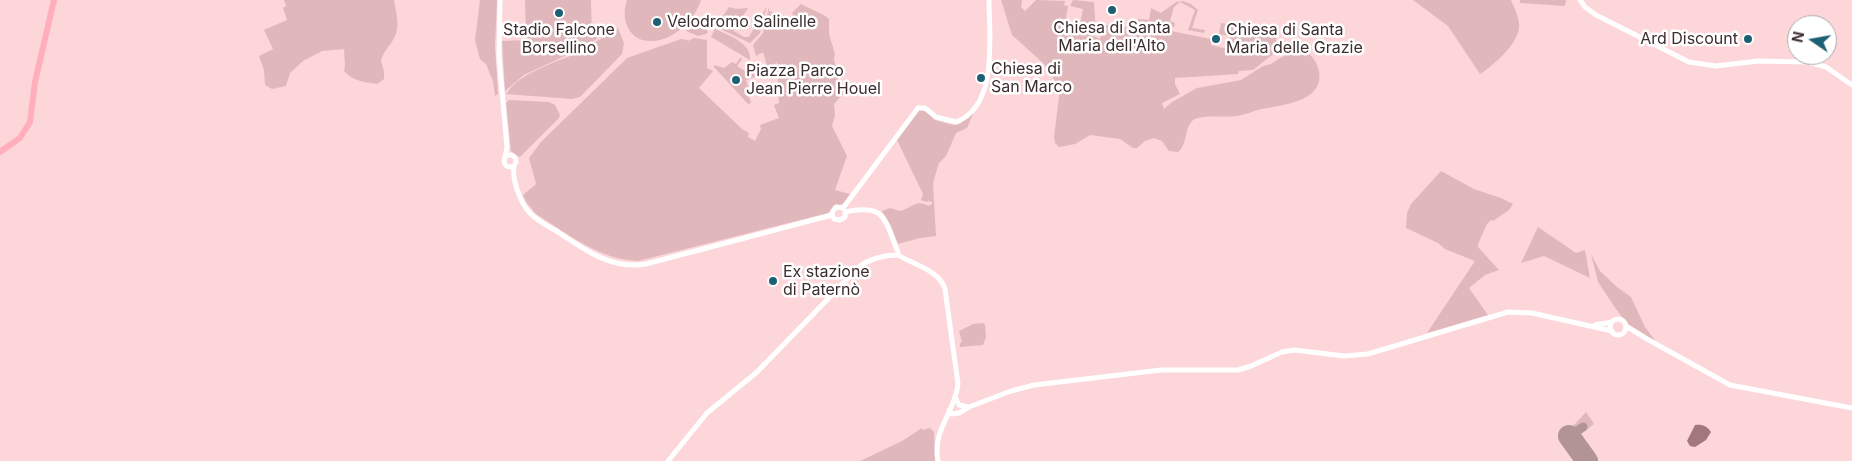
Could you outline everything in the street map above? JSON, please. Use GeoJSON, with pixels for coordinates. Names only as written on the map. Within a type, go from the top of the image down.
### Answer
{"type":"FeatureCollection","features":[{"type":"Feature","properties":{"kind":"main road"},"geometry":{"type":"LineString","coordinates":[[0,152],[20,138],[30,122],[35,82],[54,0]]}},
{"type":"Feature","properties":{"kind":"street"},"geometry":{"type":"LineString","coordinates":[[500,0],[498,46],[508,156],[504,163],[512,168]]}},
{"type":"Feature","properties":{"kind":"street"},"geometry":{"type":"LineString","coordinates":[[832,215],[840,220],[845,217],[844,210],[918,108],[925,108],[936,117],[956,122],[974,108],[988,78],[989,0]]}},
{"type":"Feature","properties":{"kind":"street"},"geometry":{"type":"LineString","coordinates":[[1580,0],[1585,7],[1596,15],[1690,62],[1716,66],[1758,61],[1808,62],[1826,67],[1852,85]]}},
{"type":"Feature","properties":{"kind":"street"},"geometry":{"type":"LineString","coordinates":[[508,156],[515,159],[512,168],[523,204],[533,216],[595,256],[628,265],[646,264],[832,215]]}},
{"type":"Feature","properties":{"kind":"street"},"geometry":{"type":"LineString","coordinates":[[832,215],[833,210],[836,208],[844,210],[871,209],[879,213],[885,221],[898,255]]}},
{"type":"Feature","properties":{"kind":"street"},"geometry":{"type":"LineString","coordinates":[[668,461],[707,413],[757,372],[861,266],[882,257],[898,255],[935,275],[943,284],[958,378],[958,389],[936,445],[938,461]]}},
{"type":"Feature","properties":{"kind":"street"},"geometry":{"type":"LineString","coordinates":[[942,426],[958,413],[970,407],[1011,391],[1034,385],[1161,370],[1238,370],[1288,350],[1344,356],[1368,354],[1508,312],[1532,313],[1612,331],[1616,334],[1630,333],[1647,339]]}},
{"type":"Feature","properties":{"kind":"street"},"geometry":{"type":"LineString","coordinates":[[1590,327],[1621,319],[1626,326],[1647,339],[1730,385],[1852,408]]}},
{"type":"Feature","properties":{"kind":"street"},"geometry":{"type":"LineString","coordinates":[[1612,322],[1610,326],[1612,331]]}},
{"type":"Feature","properties":{"kind":"street"},"geometry":{"type":"LineString","coordinates":[[1623,333],[1626,326]]}},
{"type":"Feature","properties":{"kind":"street"},"geometry":{"type":"LineString","coordinates":[[955,397],[956,402],[963,407]]}},
{"type":"Feature","properties":{"kind":"street"},"geometry":{"type":"LineString","coordinates":[[950,409],[970,407]]}},
{"type":"Feature","properties":{"kind":"street"},"geometry":{"type":"LineString","coordinates":[[950,409],[952,414],[958,413]]}},
{"type":"Feature","properties":{"kind":"shaded area"},"geometry":{"type":"Polygon","coordinates":[[[284,0],[394,0],[397,31],[381,61],[384,79],[377,84],[359,80],[347,74],[344,71],[344,49],[322,51],[303,61],[290,73],[286,86],[272,89],[265,85],[264,70],[259,56],[273,49],[264,30],[287,20],[283,8],[286,6],[284,0]]]}},
{"type":"Feature","properties":{"kind":"shaded area"},"geometry":{"type":"Polygon","coordinates":[[[480,0],[497,0],[495,46],[498,94],[495,96],[493,81],[486,64],[480,59],[475,40],[480,0]]]}},
{"type":"Feature","properties":{"kind":"shaded area"},"geometry":{"type":"Polygon","coordinates":[[[525,0],[591,0],[592,38],[612,25],[614,28],[584,47],[524,75],[505,91],[502,41],[526,40],[525,0]]]}},
{"type":"Feature","properties":{"kind":"shaded area","name":"Velodromo Salinelle"},"geometry":{"type":"Polygon","coordinates":[[[627,0],[701,0],[694,15],[683,28],[661,40],[645,41],[632,34],[628,28],[625,15],[627,0]]]}},
{"type":"Feature","properties":{"kind":"shaded area"},"geometry":{"type":"Polygon","coordinates":[[[1001,0],[1022,0],[1021,7],[1025,11],[1036,0],[1065,1],[1064,5],[1068,6],[1066,17],[1077,28],[1100,39],[1106,25],[1129,27],[1130,23],[1211,39],[1211,45],[1228,49],[1230,36],[1219,34],[1221,23],[1235,25],[1235,33],[1276,32],[1277,51],[1253,70],[1239,71],[1238,74],[1175,78],[1175,84],[1180,94],[1162,103],[1164,109],[1172,102],[1197,88],[1241,80],[1263,66],[1271,64],[1301,48],[1316,62],[1319,79],[1316,88],[1310,94],[1292,103],[1231,117],[1203,117],[1193,120],[1188,128],[1184,144],[1178,152],[1169,151],[1162,141],[1154,138],[1145,141],[1137,148],[1133,148],[1120,139],[1090,135],[1075,144],[1059,147],[1055,143],[1054,137],[1059,97],[1057,85],[1043,63],[1012,35],[1001,0]]]}},
{"type":"Feature","properties":{"kind":"shaded area"},"geometry":{"type":"Polygon","coordinates":[[[1073,0],[1094,2],[1096,33],[1082,28],[1080,24],[1083,9],[1070,6],[1073,0]]]}},
{"type":"Feature","properties":{"kind":"shaded area"},"geometry":{"type":"Polygon","coordinates":[[[1413,0],[1511,0],[1518,17],[1519,30],[1512,45],[1506,52],[1480,74],[1448,26],[1413,0]]]}},
{"type":"Feature","properties":{"kind":"shaded area"},"geometry":{"type":"Polygon","coordinates":[[[1520,0],[1566,0],[1565,6],[1520,3],[1520,0]]]}},
{"type":"Feature","properties":{"kind":"shaded area"},"geometry":{"type":"Polygon","coordinates":[[[1183,1],[1191,4],[1198,10],[1192,28],[1205,30],[1204,33],[1188,30],[1195,10],[1180,2],[1174,7],[1170,21],[1175,23],[1174,27],[1138,21],[1138,19],[1149,20],[1151,8],[1161,13],[1176,2],[1183,1]]]}},
{"type":"Feature","properties":{"kind":"shaded area"},"geometry":{"type":"Polygon","coordinates":[[[801,4],[829,19],[829,34],[835,54],[835,76],[842,83],[845,92],[834,104],[835,115],[832,126],[847,156],[835,190],[850,194],[843,204],[834,206],[828,213],[638,261],[610,256],[597,251],[536,214],[527,203],[523,195],[536,184],[529,158],[541,142],[627,58],[681,39],[688,41],[694,38],[707,40],[707,68],[713,71],[699,88],[742,129],[749,133],[748,137],[755,141],[761,129],[760,125],[779,118],[774,105],[779,103],[777,62],[768,70],[763,52],[756,56],[753,45],[763,33],[769,6],[769,11],[794,18],[792,13],[801,4]]]}},
{"type":"Feature","properties":{"kind":"shaded area"},"geometry":{"type":"Polygon","coordinates":[[[767,6],[760,33],[750,43],[716,27],[720,21],[723,23],[724,20],[721,19],[729,7],[736,9],[748,8],[734,31],[744,37],[749,37],[767,6]]]}},
{"type":"Feature","properties":{"kind":"shaded area"},"geometry":{"type":"Polygon","coordinates":[[[698,17],[708,32],[698,36],[686,31],[698,17]]]}},
{"type":"Feature","properties":{"kind":"shaded area"},"geometry":{"type":"Polygon","coordinates":[[[618,28],[624,43],[622,54],[580,97],[572,99],[506,94],[521,79],[531,73],[585,49],[618,28]]]}},
{"type":"Feature","properties":{"kind":"shaded area"},"geometry":{"type":"Polygon","coordinates":[[[715,29],[743,44],[750,54],[750,60],[711,37],[715,29]]]}},
{"type":"Feature","properties":{"kind":"shaded area","name":"Piazza Parco Jean Pierre Houel"},"geometry":{"type":"Polygon","coordinates":[[[740,58],[742,59],[737,66],[745,71],[751,66],[755,77],[746,80],[749,90],[758,88],[758,90],[748,94],[751,103],[748,104],[714,67],[714,65],[724,68],[732,62],[736,64],[740,58]]]}},
{"type":"Feature","properties":{"kind":"shaded area"},"geometry":{"type":"Polygon","coordinates":[[[509,100],[549,102],[555,105],[560,115],[520,157],[511,151],[506,103],[509,100]]]}},
{"type":"Feature","properties":{"kind":"shaded area"},"geometry":{"type":"Polygon","coordinates":[[[919,110],[926,111],[935,120],[953,125],[960,124],[974,112],[967,128],[956,133],[946,156],[939,163],[933,183],[936,236],[898,244],[891,226],[882,211],[890,208],[901,211],[918,203],[929,206],[932,204],[932,202],[921,200],[923,194],[896,138],[919,110]]]}},
{"type":"Feature","properties":{"kind":"shaded area"},"geometry":{"type":"Polygon","coordinates":[[[1441,171],[1474,189],[1513,204],[1509,210],[1487,224],[1478,244],[1478,247],[1499,270],[1485,275],[1469,288],[1488,315],[1427,333],[1475,261],[1445,249],[1438,243],[1406,228],[1407,213],[1411,204],[1441,171]]]}},
{"type":"Feature","properties":{"kind":"shaded area"},"geometry":{"type":"Polygon","coordinates":[[[1538,227],[1576,253],[1585,250],[1590,278],[1544,256],[1521,263],[1538,227]]]}},
{"type":"Feature","properties":{"kind":"shaded area"},"geometry":{"type":"Polygon","coordinates":[[[1591,254],[1600,271],[1631,297],[1645,327],[1657,343],[1628,325],[1616,309],[1598,282],[1591,254]]]}},
{"type":"Feature","properties":{"kind":"shaded area"},"geometry":{"type":"Polygon","coordinates":[[[983,323],[985,325],[986,337],[983,345],[960,347],[962,342],[959,331],[973,324],[983,323]]]}},
{"type":"Feature","properties":{"kind":"shaded area"},"geometry":{"type":"Polygon","coordinates":[[[1586,412],[1594,424],[1580,435],[1598,461],[1575,461],[1558,437],[1575,424],[1586,412]]]}},
{"type":"Feature","properties":{"kind":"shaded area"},"geometry":{"type":"Polygon","coordinates":[[[1695,425],[1704,426],[1711,432],[1706,440],[1695,447],[1690,446],[1687,441],[1695,425]]]}},
{"type":"Feature","properties":{"kind":"shaded area"},"geometry":{"type":"Polygon","coordinates":[[[922,428],[922,430],[930,428],[934,432],[935,461],[860,461],[902,441],[922,428]]]}},
{"type":"Feature","properties":{"kind":"taxiway"},"geometry":{"type":"LineString","coordinates":[[1569,436],[1583,427]]}},
{"type":"Feature","properties":{"kind":"runway"},"geometry":{"type":"LineString","coordinates":[[1569,436],[1587,461]]}},
{"type":"Feature","properties":{"kind":"place","name":"Chiesa di Santa Maria dell'Alto"},"geometry":{"type":"Point","coordinates":[1112,10]}},
{"type":"Feature","properties":{"kind":"place","name":"Stadio Falcone Borsellino"},"geometry":{"type":"Point","coordinates":[559,13]}},
{"type":"Feature","properties":{"kind":"place","name":"Velodromo Salinelle"},"geometry":{"type":"Point","coordinates":[657,22]}},
{"type":"Feature","properties":{"kind":"place","name":"Chiesa di Santa Maria delle Grazie"},"geometry":{"type":"Point","coordinates":[1216,39]}},
{"type":"Feature","properties":{"kind":"place","name":"Ard Discount"},"geometry":{"type":"Point","coordinates":[1748,39]}},
{"type":"Feature","properties":{"kind":"place","name":"Chiesa di San Marco"},"geometry":{"type":"Point","coordinates":[981,78]}},
{"type":"Feature","properties":{"kind":"place","name":"Piazza Parco Jean Pierre Houel"},"geometry":{"type":"Point","coordinates":[736,80]}},
{"type":"Feature","properties":{"kind":"place","name":"Ex stazione di Paternò"},"geometry":{"type":"Point","coordinates":[773,281]}}]}
